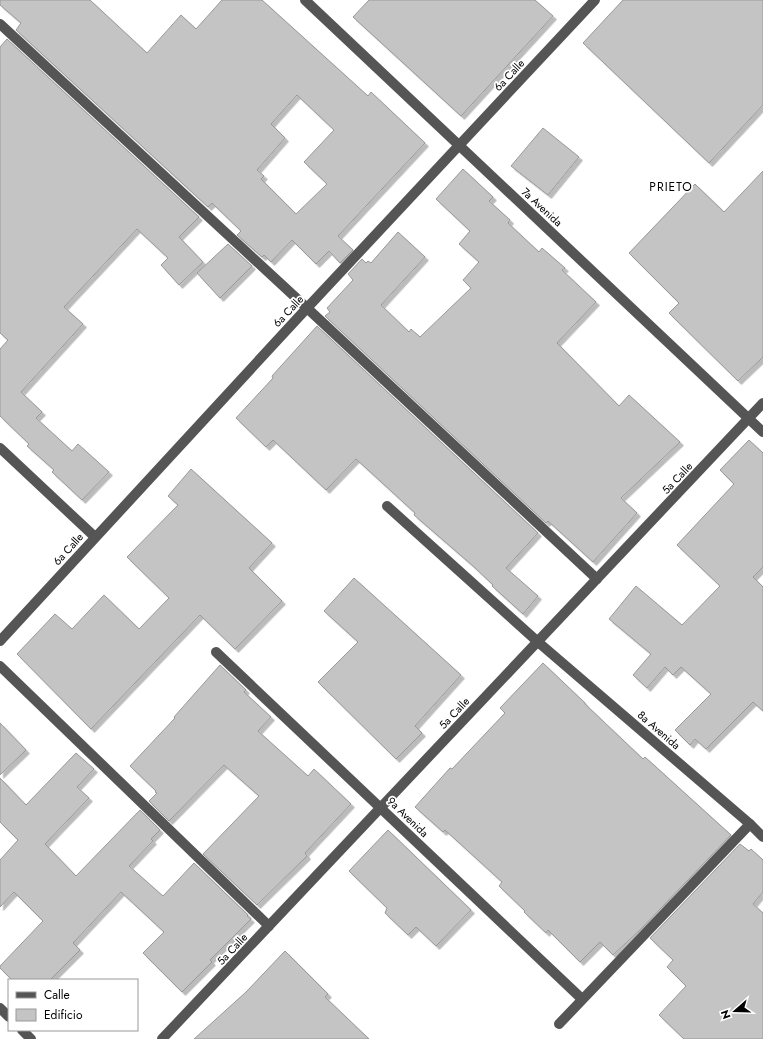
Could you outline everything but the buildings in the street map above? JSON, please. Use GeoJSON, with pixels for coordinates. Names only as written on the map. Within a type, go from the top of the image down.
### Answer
{"type":"FeatureCollection","features":[{"type":"Feature","properties":{"kind":"street","name":"7a Avenida"},"geometry":{"type":"LineString","coordinates":[[305,0],[763,432]]}},
{"type":"Feature","properties":{"kind":"street","name":"6a Calle"},"geometry":{"type":"LineString","coordinates":[[0,641],[307,308],[595,0]]}},
{"type":"Feature","properties":{"kind":"street"},"geometry":{"type":"LineString","coordinates":[[0,24],[597,579]]}},
{"type":"Feature","properties":{"kind":"street","name":"5a Calle"},"geometry":{"type":"LineString","coordinates":[[162,1039],[763,404]]}},
{"type":"Feature","properties":{"kind":"street"},"geometry":{"type":"LineString","coordinates":[[0,448],[95,537]]}},
{"type":"Feature","properties":{"kind":"street","name":"8a Avenida"},"geometry":{"type":"LineString","coordinates":[[387,506],[538,642],[750,824],[763,837]]}},
{"type":"Feature","properties":{"kind":"street","name":"9a Avenida"},"geometry":{"type":"LineString","coordinates":[[216,652],[582,999]]}},
{"type":"Feature","properties":{"kind":"street"},"geometry":{"type":"LineString","coordinates":[[0,666],[269,926]]}},
{"type":"Feature","properties":{"kind":"street"},"geometry":{"type":"LineString","coordinates":[[558,1024],[750,824]]}},
{"type":"Feature","properties":{"kind":"street"},"geometry":{"type":"LineString","coordinates":[[0,1008],[8,1016]]}},
{"type":"Feature","properties":{"kind":"street"},"geometry":{"type":"LineString","coordinates":[[23,1031],[31,1039]]}},
{"type":"Feature","properties":{"kind":"district","name":"PRIETO"},"geometry":{"type":"Point","coordinates":[671,187]}}]}
